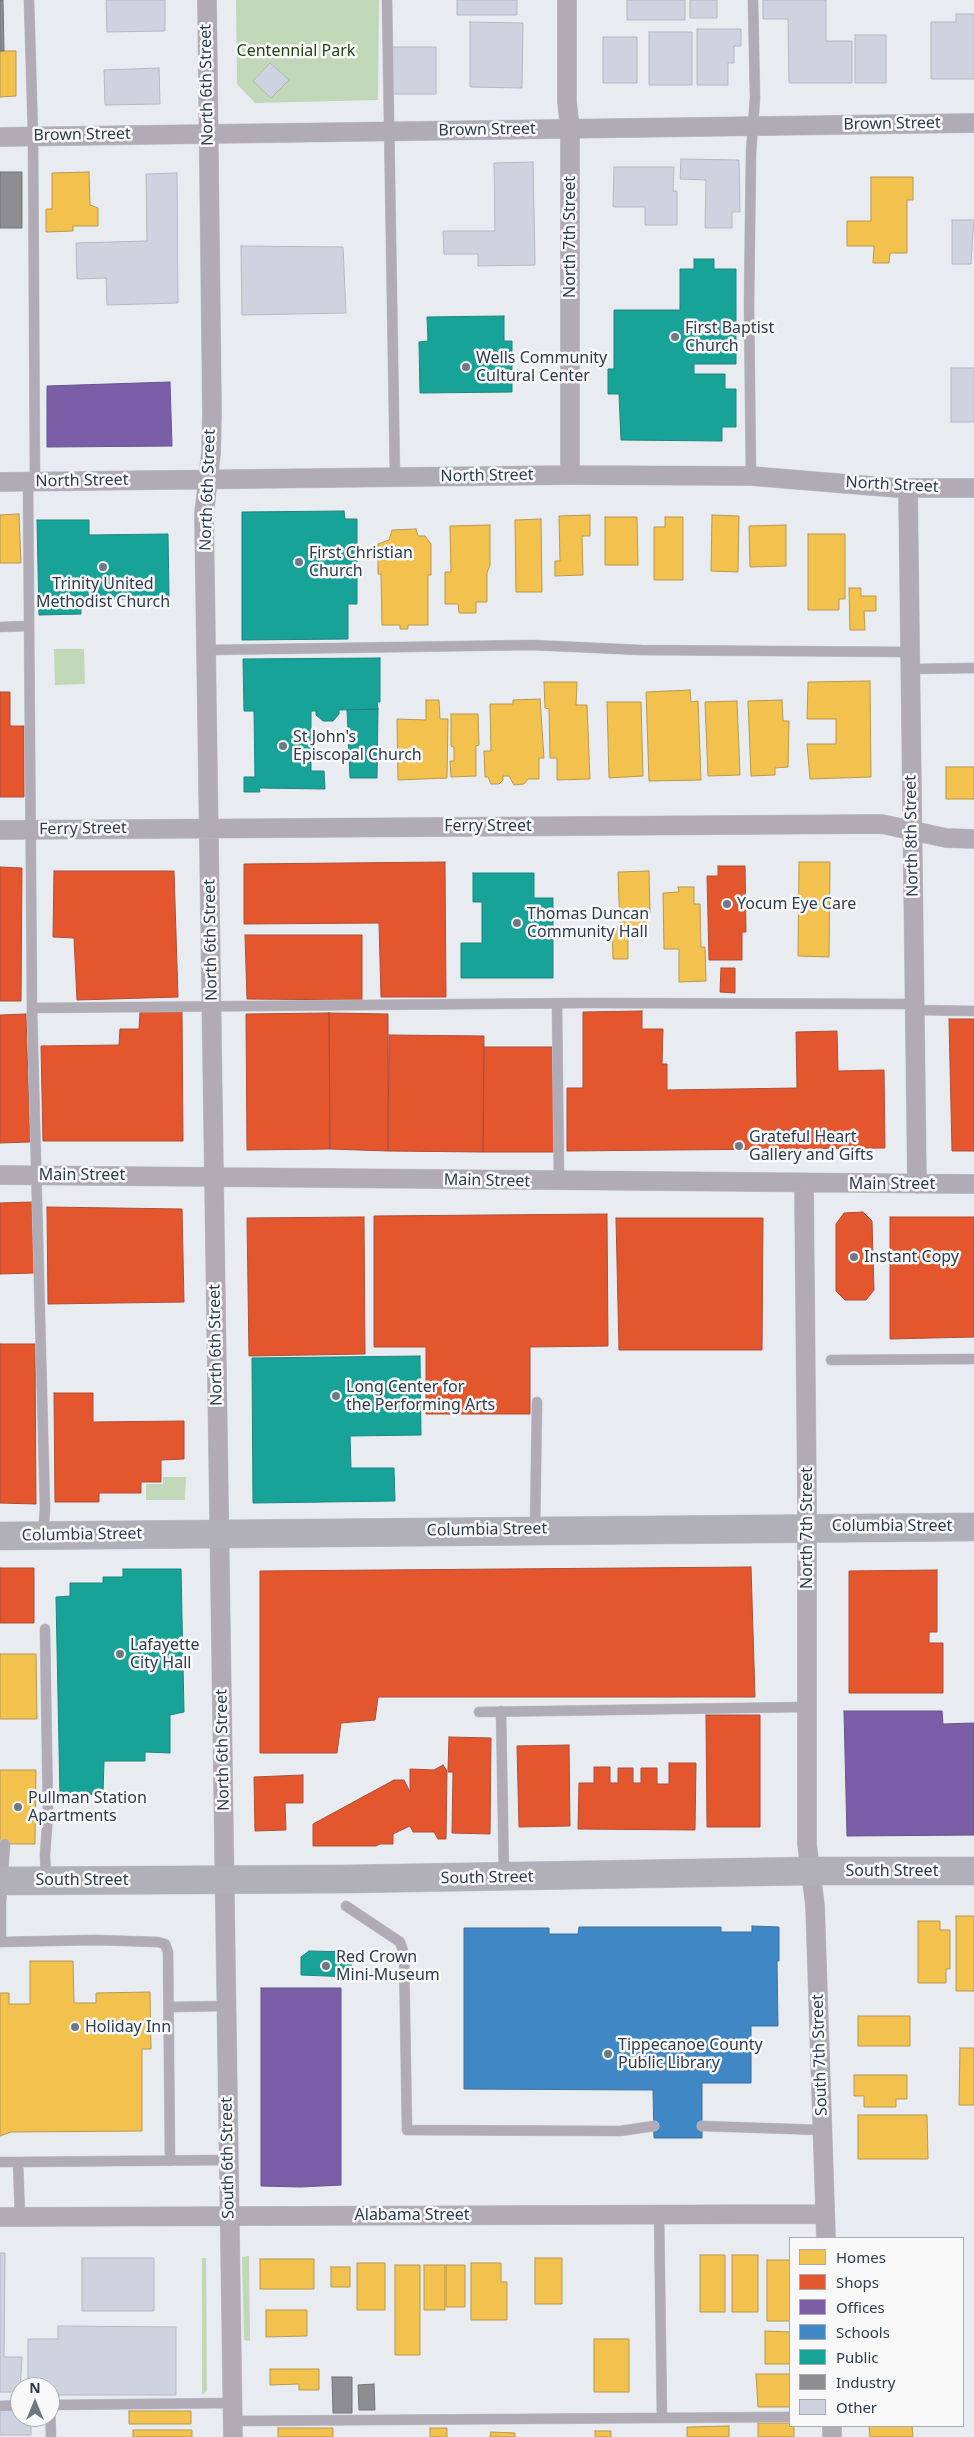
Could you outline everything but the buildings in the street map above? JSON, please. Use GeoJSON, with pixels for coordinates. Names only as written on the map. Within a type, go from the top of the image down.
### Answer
{"type":"FeatureCollection","features":[{"type":"Feature","properties":{"kind":"main road","name":"Columbia Street"},"geometry":{"type":"LineString","coordinates":[[0,1536],[974,1526]]}},
{"type":"Feature","properties":{"kind":"main road","name":"South Street"},"geometry":{"type":"LineString","coordinates":[[1,1881],[504,1878],[811,1871],[974,1871]]}},
{"type":"Feature","properties":{"kind":"street","name":"North 6th Street"},"geometry":{"type":"LineString","coordinates":[[206,0],[212,414],[204,514],[210,828],[218,1534],[225,1880]]}},
{"type":"Feature","properties":{"kind":"street","name":"North 7th Street"},"geometry":{"type":"LineString","coordinates":[[567,0],[567,102],[570,128],[570,475]]}},
{"type":"Feature","properties":{"kind":"street","name":"Brown Street"},"geometry":{"type":"LineString","coordinates":[[0,137],[974,123]]}},
{"type":"Feature","properties":{"kind":"street","name":"North Street"},"geometry":{"type":"LineString","coordinates":[[0,482],[570,475],[751,476],[908,488],[974,488]]}},
{"type":"Feature","properties":{"kind":"street","name":"North 8th Street"},"geometry":{"type":"LineString","coordinates":[[908,488],[917,1184]]}},
{"type":"Feature","properties":{"kind":"street","name":"Ferry Street"},"geometry":{"type":"LineString","coordinates":[[0,830],[882,824],[946,838],[974,839]]}},
{"type":"Feature","properties":{"kind":"street","name":"Main Street"},"geometry":{"type":"LineString","coordinates":[[0,1175],[213,1176],[559,1182],[974,1184]]}},
{"type":"Feature","properties":{"kind":"street","name":"North 7th Street"},"geometry":{"type":"LineString","coordinates":[[804,1184],[807,1844],[811,1871]]}},
{"type":"Feature","properties":{"kind":"street","name":"South 7th Street"},"geometry":{"type":"LineString","coordinates":[[811,1871],[815,1905],[826,2237]]}},
{"type":"Feature","properties":{"kind":"street","name":"South 6th Street"},"geometry":{"type":"LineString","coordinates":[[225,1880],[232,2421]]}},
{"type":"Feature","properties":{"kind":"street","name":"Alabama Street"},"geometry":{"type":"LineString","coordinates":[[0,2217],[825,2214]]}},
{"type":"Feature","properties":{"kind":"lane"},"geometry":{"type":"LineString","coordinates":[[28,0],[33,136],[30,626],[32,1008],[45,1509],[42,1535]]}},
{"type":"Feature","properties":{"kind":"lane"},"geometry":{"type":"LineString","coordinates":[[387,0],[395,478]]}},
{"type":"Feature","properties":{"kind":"lane"},"geometry":{"type":"LineString","coordinates":[[751,476],[749,305],[754,126],[753,0]]}},
{"type":"Feature","properties":{"kind":"lane"},"geometry":{"type":"LineString","coordinates":[[0,628],[30,626]]}},
{"type":"Feature","properties":{"kind":"lane"},"geometry":{"type":"LineString","coordinates":[[207,650],[532,645],[911,660],[974,668]]}},
{"type":"Feature","properties":{"kind":"lane"},"geometry":{"type":"LineString","coordinates":[[32,1008],[558,1004],[916,1007],[974,1011]]}},
{"type":"Feature","properties":{"kind":"lane"},"geometry":{"type":"LineString","coordinates":[[558,1004],[559,1182]]}},
{"type":"Feature","properties":{"kind":"lane"},"geometry":{"type":"LineString","coordinates":[[832,1360],[974,1359]]}},
{"type":"Feature","properties":{"kind":"lane"},"geometry":{"type":"LineString","coordinates":[[535,1530],[536,1402]]}},
{"type":"Feature","properties":{"kind":"lane"},"geometry":{"type":"LineString","coordinates":[[45,1629],[48,1814],[45,1854],[46,1881]]}},
{"type":"Feature","properties":{"kind":"lane"},"geometry":{"type":"LineString","coordinates":[[478,1712],[807,1707]]}},
{"type":"Feature","properties":{"kind":"lane"},"geometry":{"type":"LineString","coordinates":[[502,1711],[504,1878]]}},
{"type":"Feature","properties":{"kind":"lane"},"geometry":{"type":"LineString","coordinates":[[5,1844],[1,1881],[0,1942],[96,1940],[158,1942],[165,1944],[168,1952],[170,2161]]}},
{"type":"Feature","properties":{"kind":"lane"},"geometry":{"type":"LineString","coordinates":[[346,1906],[400,1942],[404,1954],[407,2130],[620,2131],[654,2126]]}},
{"type":"Feature","properties":{"kind":"lane"},"geometry":{"type":"LineString","coordinates":[[169,2007],[226,2006]]}},
{"type":"Feature","properties":{"kind":"lane"},"geometry":{"type":"LineString","coordinates":[[702,2126],[822,2130]]}},
{"type":"Feature","properties":{"kind":"lane"},"geometry":{"type":"LineString","coordinates":[[0,2162],[228,2160]]}},
{"type":"Feature","properties":{"kind":"lane"},"geometry":{"type":"LineString","coordinates":[[18,2162],[20,2217]]}},
{"type":"Feature","properties":{"kind":"lane"},"geometry":{"type":"LineString","coordinates":[[659,2214],[662,2418]]}},
{"type":"Feature","properties":{"kind":"lane"},"geometry":{"type":"LineString","coordinates":[[60,2406],[232,2421],[789,2417]]}},
{"type":"Feature","properties":{"kind":"green space","name":"Centennial Park"},"geometry":{"type":"Polygon","coordinates":[[[236,0],[379,0],[378,100],[255,103],[237,84],[236,0]]]}},
{"type":"Feature","properties":{"kind":"green space"},"geometry":{"type":"Polygon","coordinates":[[[54,649],[84,649],[85,684],[55,685],[54,649]]]}},
{"type":"Feature","properties":{"kind":"green space"},"geometry":{"type":"Polygon","coordinates":[[[163,1477],[186,1477],[185,1500],[146,1500],[146,1484],[163,1484],[163,1477]]]}},
{"type":"Feature","properties":{"kind":"green space"},"geometry":{"type":"Polygon","coordinates":[[[249,2256],[250,2341],[244,2340],[242,2257],[249,2256]]]}},
{"type":"Feature","properties":{"kind":"green space"},"geometry":{"type":"Polygon","coordinates":[[[202,2258],[206,2258],[207,2391],[202,2395],[202,2258]]]}},
{"type":"Feature","properties":{"kind":"place","name":"First Baptist Church"},"geometry":{"type":"Point","coordinates":[675,337]}},
{"type":"Feature","properties":{"kind":"place","name":"Wells Community Cultural Center"},"geometry":{"type":"Point","coordinates":[466,367]}},
{"type":"Feature","properties":{"kind":"place","name":"First Christian Church"},"geometry":{"type":"Point","coordinates":[299,562]}},
{"type":"Feature","properties":{"kind":"place","name":"Trinity United Methodist Church"},"geometry":{"type":"Point","coordinates":[103,567]}},
{"type":"Feature","properties":{"kind":"place","name":"St John's Episcopal Church"},"geometry":{"type":"Point","coordinates":[283,746]}},
{"type":"Feature","properties":{"kind":"place","name":"Yocum Eye Care"},"geometry":{"type":"Point","coordinates":[727,904]}},
{"type":"Feature","properties":{"kind":"place","name":"Thomas Duncan Community Hall"},"geometry":{"type":"Point","coordinates":[517,923]}},
{"type":"Feature","properties":{"kind":"place","name":"Grateful Heart Gallery and Gifts"},"geometry":{"type":"Point","coordinates":[739,1146]}},
{"type":"Feature","properties":{"kind":"place","name":"Instant Copy"},"geometry":{"type":"Point","coordinates":[854,1257]}},
{"type":"Feature","properties":{"kind":"place","name":"Long Center for the Performing Arts"},"geometry":{"type":"Point","coordinates":[336,1396]}},
{"type":"Feature","properties":{"kind":"place","name":"Lafayette City Hall"},"geometry":{"type":"Point","coordinates":[120,1654]}},
{"type":"Feature","properties":{"kind":"place","name":"Pullman Station Apartments"},"geometry":{"type":"Point","coordinates":[18,1807]}},
{"type":"Feature","properties":{"kind":"place","name":"Red Crown Mini-Museum"},"geometry":{"type":"Point","coordinates":[326,1966]}},
{"type":"Feature","properties":{"kind":"place","name":"Holiday Inn"},"geometry":{"type":"Point","coordinates":[75,2027]}},
{"type":"Feature","properties":{"kind":"place","name":"Tippecanoe County Public Library"},"geometry":{"type":"Point","coordinates":[608,2054]}}]}
